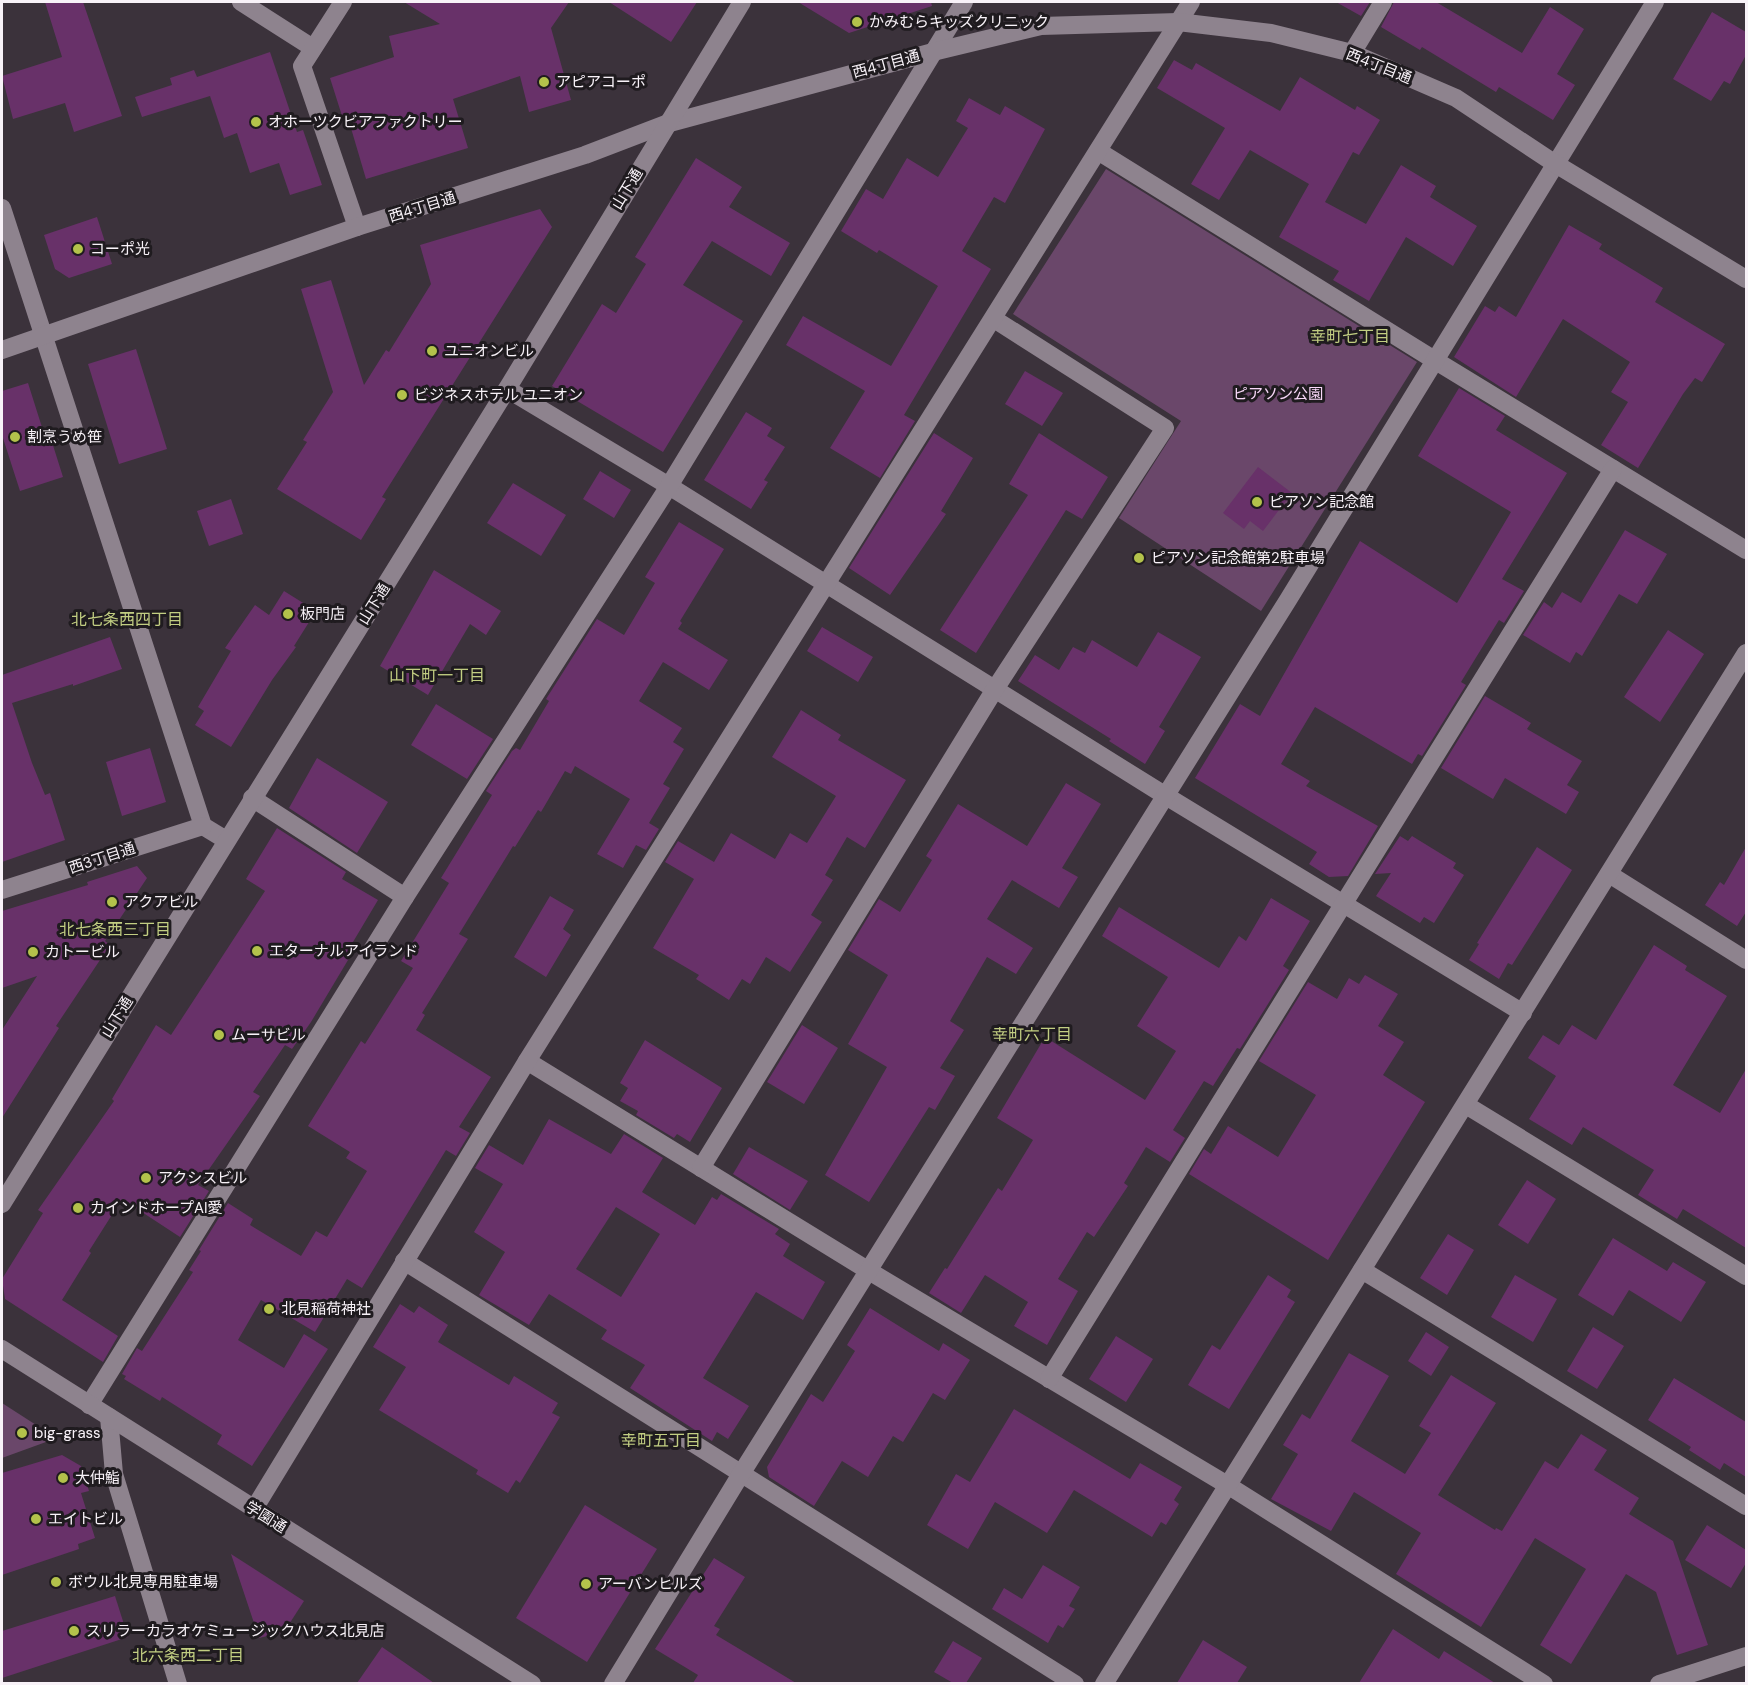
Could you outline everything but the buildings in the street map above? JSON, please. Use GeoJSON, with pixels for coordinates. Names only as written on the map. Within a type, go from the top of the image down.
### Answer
{"type":"FeatureCollection","features":[{"type":"Feature","properties":{"kind":"street"},"geometry":{"type":"LineString","coordinates":[[241,2],[313,48]]}},
{"type":"Feature","properties":{"kind":"street"},"geometry":{"type":"LineString","coordinates":[[343,2],[302,66],[357,227]]}},
{"type":"Feature","properties":{"kind":"street","name":"山下通"},"geometry":{"type":"LineString","coordinates":[[2,1204],[507,389],[742,2]]}},
{"type":"Feature","properties":{"kind":"street"},"geometry":{"type":"LineString","coordinates":[[89,1405],[405,897],[669,486],[964,2]]}},
{"type":"Feature","properties":{"kind":"street"},"geometry":{"type":"LineString","coordinates":[[254,1509],[527,1061],[1191,2]]}},
{"type":"Feature","properties":{"kind":"street"},"geometry":{"type":"LineString","coordinates":[[1352,52],[1383,2]]}},
{"type":"Feature","properties":{"kind":"street"},"geometry":{"type":"LineString","coordinates":[[613,1683],[741,1473],[1436,361],[1554,163],[1655,2]]}},
{"type":"Feature","properties":{"kind":"street","name":"西4丁目通"},"geometry":{"type":"LineString","coordinates":[[2,350],[357,227],[585,155],[666,124],[933,51],[1041,26],[1178,22],[1271,33],[1352,52],[1456,98],[1554,163],[1746,279]]}},
{"type":"Feature","properties":{"kind":"street"},"geometry":{"type":"LineString","coordinates":[[1098,151],[1746,550]]}},
{"type":"Feature","properties":{"kind":"street"},"geometry":{"type":"LineString","coordinates":[[2,208],[41,336],[203,826],[226,840]]}},
{"type":"Feature","properties":{"kind":"street"},"geometry":{"type":"LineString","coordinates":[[701,1168],[995,689],[1165,428],[994,319]]}},
{"type":"Feature","properties":{"kind":"street"},"geometry":{"type":"LineString","coordinates":[[507,389],[669,486],[1166,796],[1523,1013]]}},
{"type":"Feature","properties":{"kind":"street"},"geometry":{"type":"LineString","coordinates":[[1049,1379],[1613,469]]}},
{"type":"Feature","properties":{"kind":"street"},"geometry":{"type":"LineString","coordinates":[[1104,1683],[1229,1486],[1746,653]]}},
{"type":"Feature","properties":{"kind":"street"},"geometry":{"type":"LineString","coordinates":[[252,798],[405,897]]}},
{"type":"Feature","properties":{"kind":"street","name":"西3丁目通"},"geometry":{"type":"LineString","coordinates":[[2,890],[203,826]]}},
{"type":"Feature","properties":{"kind":"street"},"geometry":{"type":"LineString","coordinates":[[1609,874],[1746,960]]}},
{"type":"Feature","properties":{"kind":"street"},"geometry":{"type":"LineString","coordinates":[[527,1061],[869,1271],[1229,1486],[1544,1683]]}},
{"type":"Feature","properties":{"kind":"street"},"geometry":{"type":"LineString","coordinates":[[1466,1105],[1746,1276]]}},
{"type":"Feature","properties":{"kind":"street"},"geometry":{"type":"LineString","coordinates":[[404,1262],[1075,1683]]}},
{"type":"Feature","properties":{"kind":"street"},"geometry":{"type":"LineString","coordinates":[[1362,1270],[1746,1506]]}},
{"type":"Feature","properties":{"kind":"street","name":"学園通"},"geometry":{"type":"LineString","coordinates":[[2,1349],[532,1683]]}},
{"type":"Feature","properties":{"kind":"street"},"geometry":{"type":"LineString","coordinates":[[109,1417],[114,1474],[178,1683]]}},
{"type":"Feature","properties":{"kind":"street"},"geometry":{"type":"LineString","coordinates":[[1659,1683],[1746,1656]]}},
{"type":"Feature","properties":{"kind":"green space","name":"ピアソン公園"},"geometry":{"type":"Polygon","coordinates":[[[1106,169],[1417,362],[1261,611],[1119,518],[1181,421],[1013,314],[1106,169]]]}},
{"type":"Feature","properties":{"kind":"green space"},"geometry":{"type":"Polygon","coordinates":[[[2,1403],[47,1432],[46,1442],[2,1458],[2,1403]]]}},
{"type":"Feature","properties":{"kind":"place","name":"かみむらキッズクリニック"},"geometry":{"type":"Point","coordinates":[857,22]}},
{"type":"Feature","properties":{"kind":"place","name":"アピアコーポ"},"geometry":{"type":"Point","coordinates":[544,82]}},
{"type":"Feature","properties":{"kind":"place","name":"オホーツクビアファクトリー"},"geometry":{"type":"Point","coordinates":[256,122]}},
{"type":"Feature","properties":{"kind":"place","name":"コーポ光"},"geometry":{"type":"Point","coordinates":[78,249]}},
{"type":"Feature","properties":{"kind":"place","name":"ユニオンビル"},"geometry":{"type":"Point","coordinates":[432,351]}},
{"type":"Feature","properties":{"kind":"place","name":"ビジネスホテル ユニオン"},"geometry":{"type":"Point","coordinates":[402,395]}},
{"type":"Feature","properties":{"kind":"place","name":"割烹うめ笹"},"geometry":{"type":"Point","coordinates":[15,437]}},
{"type":"Feature","properties":{"kind":"place","name":"ピアソン記念館"},"geometry":{"type":"Point","coordinates":[1257,502]}},
{"type":"Feature","properties":{"kind":"place","name":"ピアソン記念館第2駐車場"},"geometry":{"type":"Point","coordinates":[1139,558]}},
{"type":"Feature","properties":{"kind":"place","name":"板門店"},"geometry":{"type":"Point","coordinates":[288,614]}},
{"type":"Feature","properties":{"kind":"place","name":"アクアビル"},"geometry":{"type":"Point","coordinates":[112,902]}},
{"type":"Feature","properties":{"kind":"place","name":"エターナルアイランド"},"geometry":{"type":"Point","coordinates":[257,951]}},
{"type":"Feature","properties":{"kind":"place","name":"カトービル"},"geometry":{"type":"Point","coordinates":[33,952]}},
{"type":"Feature","properties":{"kind":"place","name":"ムーサビル"},"geometry":{"type":"Point","coordinates":[219,1035]}},
{"type":"Feature","properties":{"kind":"place","name":"アクシスビル"},"geometry":{"type":"Point","coordinates":[146,1178]}},
{"type":"Feature","properties":{"kind":"place","name":"カインドホープAI愛"},"geometry":{"type":"Point","coordinates":[78,1208]}},
{"type":"Feature","properties":{"kind":"place","name":"北見稲荷神社"},"geometry":{"type":"Point","coordinates":[269,1309]}},
{"type":"Feature","properties":{"kind":"place","name":"big-grass"},"geometry":{"type":"Point","coordinates":[22,1433]}},
{"type":"Feature","properties":{"kind":"place","name":"大仲鮨"},"geometry":{"type":"Point","coordinates":[63,1478]}},
{"type":"Feature","properties":{"kind":"place","name":"エイトビル"},"geometry":{"type":"Point","coordinates":[36,1519]}},
{"type":"Feature","properties":{"kind":"place","name":"ボウル北見専用駐車場"},"geometry":{"type":"Point","coordinates":[56,1582]}},
{"type":"Feature","properties":{"kind":"place","name":"アーバンヒルズ"},"geometry":{"type":"Point","coordinates":[586,1584]}},
{"type":"Feature","properties":{"kind":"place","name":"スリラーカラオケミュージックハウス北見店"},"geometry":{"type":"Point","coordinates":[74,1631]}},
{"type":"Feature","properties":{"kind":"district","name":"幸町七丁目"},"geometry":{"type":"Point","coordinates":[1350,336]}},
{"type":"Feature","properties":{"kind":"district","name":"北七条西四丁目"},"geometry":{"type":"Point","coordinates":[127,619]}},
{"type":"Feature","properties":{"kind":"district","name":"山下町一丁目"},"geometry":{"type":"Point","coordinates":[437,675]}},
{"type":"Feature","properties":{"kind":"district","name":"北七条西三丁目"},"geometry":{"type":"Point","coordinates":[115,929]}},
{"type":"Feature","properties":{"kind":"district","name":"幸町六丁目"},"geometry":{"type":"Point","coordinates":[1032,1034]}},
{"type":"Feature","properties":{"kind":"district","name":"幸町五丁目"},"geometry":{"type":"Point","coordinates":[661,1440]}},
{"type":"Feature","properties":{"kind":"district","name":"北六条西二丁目"},"geometry":{"type":"Point","coordinates":[188,1655]}}]}
